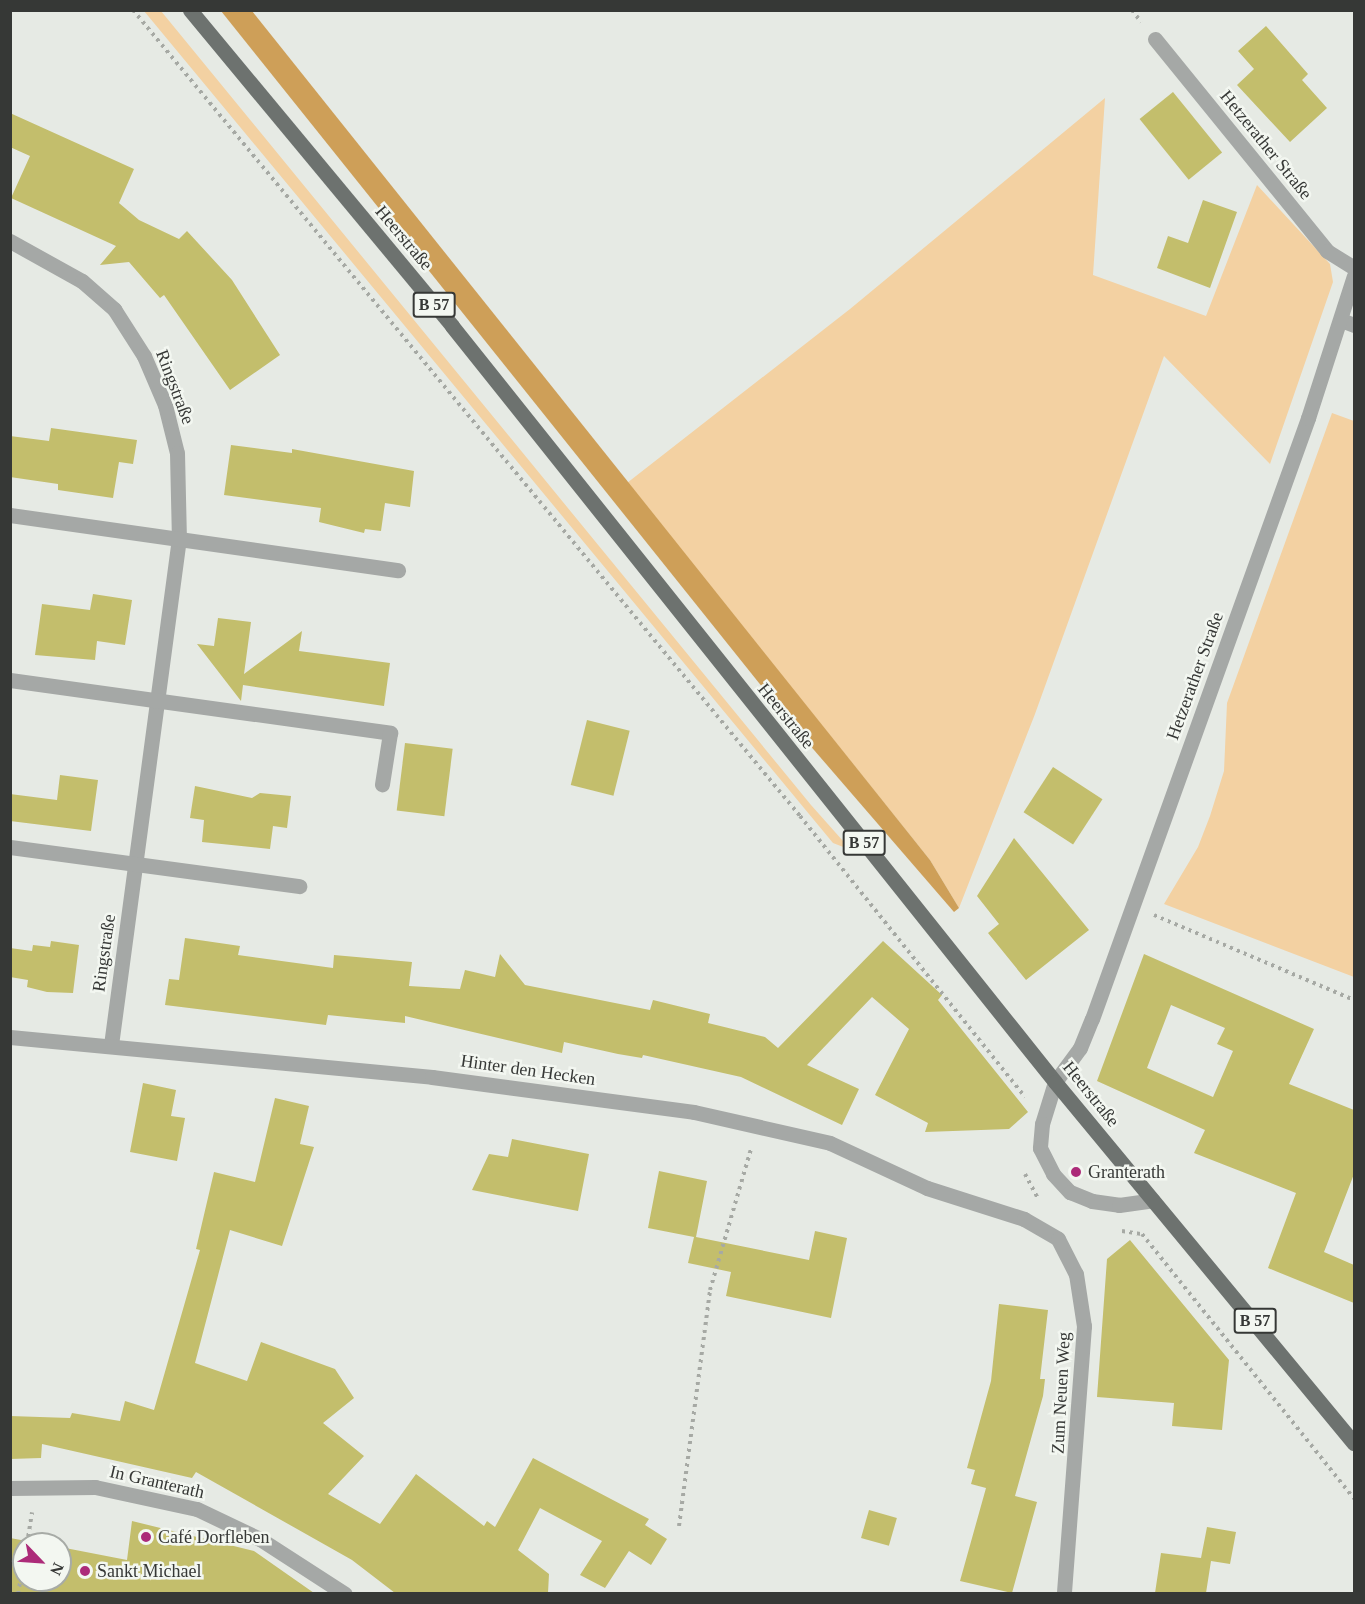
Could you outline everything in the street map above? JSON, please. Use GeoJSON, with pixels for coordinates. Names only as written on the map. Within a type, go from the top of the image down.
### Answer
{"type":"FeatureCollection","features":[{"type":"Feature","properties":{"kind":"main road","name":"Heerstraße"},"geometry":{"type":"LineString","coordinates":[[190,10],[452,326],[1055,1082],[1354,1443]]}},
{"type":"Feature","properties":{"kind":"street","name":"Hetzerather Straße"},"geometry":{"type":"LineString","coordinates":[[1155,39],[1327,251],[1354,268]]}},
{"type":"Feature","properties":{"kind":"street","name":"Ringstraße"},"geometry":{"type":"LineString","coordinates":[[10,241],[46,258],[90,288],[114,309],[144,356],[165,405],[177,453],[179,538],[111,1045]]}},
{"type":"Feature","properties":{"kind":"street","name":"Hetzerather Straße"},"geometry":{"type":"LineString","coordinates":[[1153,1200],[1119,1205],[1092,1201],[1070,1192],[1053,1174],[1040,1148],[1042,1124],[1055,1082],[1080,1047],[1134,906],[1348,323],[1354,276]]}},
{"type":"Feature","properties":{"kind":"street"},"geometry":{"type":"LineString","coordinates":[[10,515],[398,570]]}},
{"type":"Feature","properties":{"kind":"street"},"geometry":{"type":"LineString","coordinates":[[10,680],[390,733],[382,784]]}},
{"type":"Feature","properties":{"kind":"street"},"geometry":{"type":"LineString","coordinates":[[10,847],[135,866],[299,886]]}},
{"type":"Feature","properties":{"kind":"street","name":"Hinter den Hecken"},"geometry":{"type":"LineString","coordinates":[[10,1037],[432,1077],[694,1112],[830,1143],[927,1188],[1024,1219]]}},
{"type":"Feature","properties":{"kind":"street","name":"Zum Neuen Weg"},"geometry":{"type":"LineString","coordinates":[[1024,1219],[1058,1239],[1076,1274],[1084,1326],[1064,1593]]}},
{"type":"Feature","properties":{"kind":"street","name":"In Granterath"},"geometry":{"type":"LineString","coordinates":[[10,1488],[95,1487],[197,1509],[260,1539],[345,1593]]}},
{"type":"Feature","properties":{"kind":"path"},"geometry":{"type":"LineString","coordinates":[[133,10],[793,807],[1028,1101]]}},
{"type":"Feature","properties":{"kind":"path"},"geometry":{"type":"LineString","coordinates":[[1134,906],[1354,1000]]}},
{"type":"Feature","properties":{"kind":"path"},"geometry":{"type":"LineString","coordinates":[[679,1526],[710,1290],[730,1213],[759,1126]]}},
{"type":"Feature","properties":{"kind":"path"},"geometry":{"type":"LineString","coordinates":[[1025,1168],[1025,1180],[1044,1203]]}},
{"type":"Feature","properties":{"kind":"path"},"geometry":{"type":"LineString","coordinates":[[1120,1230],[1142,1234],[1354,1499]]}},
{"type":"Feature","properties":{"kind":"path"},"geometry":{"type":"LineString","coordinates":[[29,1532],[36,1488]]}},
{"type":"Feature","properties":{"kind":"shaded area"},"geometry":{"type":"Polygon","coordinates":[[[144,11],[161,11],[811,805],[851,850],[833,843],[144,11]]]}},
{"type":"Feature","properties":{"kind":"shaded area"},"geometry":{"type":"Polygon","coordinates":[[[221,11],[252,11],[930,860],[959,908],[954,912],[795,728],[221,11]]]}},
{"type":"Feature","properties":{"kind":"shaded area"},"geometry":{"type":"Polygon","coordinates":[[[1105,98],[1093,275],[1206,316],[1257,185],[1330,264],[1333,282],[1270,464],[1164,356],[1035,714],[959,908],[930,860],[627,483],[850,309],[1105,98]]]}},
{"type":"Feature","properties":{"kind":"shaded area"},"geometry":{"type":"Polygon","coordinates":[[[1332,413],[1354,421],[1354,977],[1164,904],[1198,847],[1210,816],[1224,771],[1227,703],[1332,413]]]}},
{"type":"Feature","properties":{"kind":"building"},"geometry":{"type":"Polygon","coordinates":[[[1266,26],[1308,74],[1302,80],[1327,108],[1290,142],[1237,85],[1254,69],[1238,51],[1266,26]]]}},
{"type":"Feature","properties":{"kind":"building"},"geometry":{"type":"Polygon","coordinates":[[[1173,92],[1222,153],[1189,180],[1140,119],[1173,92]]]}},
{"type":"Feature","properties":{"kind":"building"},"geometry":{"type":"Polygon","coordinates":[[[10,113],[134,169],[119,203],[139,220],[179,239],[187,231],[232,280],[280,355],[230,390],[164,295],[160,298],[129,262],[100,265],[116,246],[11,198],[30,156],[10,147],[10,113]]]}},
{"type":"Feature","properties":{"kind":"building"},"geometry":{"type":"Polygon","coordinates":[[[1203,200],[1237,212],[1210,288],[1157,268],[1168,236],[1188,243],[1203,200]]]}},
{"type":"Feature","properties":{"kind":"building"},"geometry":{"type":"Polygon","coordinates":[[[51,428],[137,440],[133,464],[119,462],[113,498],[58,490],[58,484],[10,477],[10,436],[49,441],[51,428]]]}},
{"type":"Feature","properties":{"kind":"building"},"geometry":{"type":"Polygon","coordinates":[[[231,445],[292,453],[292,449],[414,471],[410,507],[385,503],[381,531],[365,529],[364,533],[319,522],[321,508],[224,495],[231,445]]]}},
{"type":"Feature","properties":{"kind":"building"},"geometry":{"type":"Polygon","coordinates":[[[93,594],[132,600],[125,645],[97,641],[95,660],[35,655],[42,604],[90,610],[93,594]]]}},
{"type":"Feature","properties":{"kind":"building"},"geometry":{"type":"Polygon","coordinates":[[[218,618],[251,622],[244,674],[302,631],[299,651],[390,663],[384,706],[243,685],[241,701],[197,644],[214,646],[218,618]]]}},
{"type":"Feature","properties":{"kind":"building"},"geometry":{"type":"Polygon","coordinates":[[[587,720],[630,731],[613,796],[571,785],[587,720]]]}},
{"type":"Feature","properties":{"kind":"building"},"geometry":{"type":"Polygon","coordinates":[[[405,743],[453,749],[444,816],[397,810],[405,743]]]}},
{"type":"Feature","properties":{"kind":"building"},"geometry":{"type":"Polygon","coordinates":[[[1053,767],[1102,799],[1073,844],[1024,812],[1053,767]]]}},
{"type":"Feature","properties":{"kind":"building"},"geometry":{"type":"Polygon","coordinates":[[[60,775],[98,780],[91,831],[10,821],[10,794],[57,800],[60,775]]]}},
{"type":"Feature","properties":{"kind":"building"},"geometry":{"type":"Polygon","coordinates":[[[195,786],[252,798],[260,793],[291,796],[287,828],[273,826],[270,849],[202,842],[204,820],[190,818],[195,786]]]}},
{"type":"Feature","properties":{"kind":"building"},"geometry":{"type":"Polygon","coordinates":[[[1014,838],[1089,930],[1026,980],[988,933],[999,924],[977,896],[1014,838]]]}},
{"type":"Feature","properties":{"kind":"building"},"geometry":{"type":"Polygon","coordinates":[[[185,938],[240,946],[238,955],[333,968],[334,955],[412,962],[409,986],[460,989],[465,970],[495,977],[500,954],[525,985],[650,1010],[653,1000],[710,1014],[708,1023],[765,1037],[778,1048],[883,941],[942,995],[938,1000],[1028,1112],[1009,1129],[925,1132],[928,1123],[875,1095],[909,1029],[872,997],[807,1065],[859,1089],[842,1125],[741,1077],[643,1055],[642,1058],[564,1042],[562,1053],[405,1016],[405,1023],[328,1015],[326,1025],[165,1005],[169,979],[179,980],[185,938]]]}},
{"type":"Feature","properties":{"kind":"building"},"geometry":{"type":"Polygon","coordinates":[[[51,941],[79,945],[73,993],[47,992],[27,987],[28,980],[10,977],[10,948],[32,951],[33,945],[50,947],[51,941]]]}},
{"type":"Feature","properties":{"kind":"building"},"geometry":{"type":"Polygon","coordinates":[[[1144,954],[1314,1029],[1289,1084],[1354,1110],[1354,1174],[1324,1252],[1354,1265],[1354,1303],[1268,1268],[1296,1193],[1194,1153],[1205,1130],[1097,1081],[1144,954]],[[1171,1005],[1147,1068],[1213,1097],[1233,1051],[1217,1044],[1225,1028],[1171,1005]]]}},
{"type":"Feature","properties":{"kind":"building"},"geometry":{"type":"Polygon","coordinates":[[[143,1083],[176,1090],[171,1116],[185,1118],[177,1161],[130,1152],[143,1083]]]}},
{"type":"Feature","properties":{"kind":"building"},"geometry":{"type":"Polygon","coordinates":[[[275,1098],[309,1106],[300,1144],[314,1147],[282,1246],[230,1230],[195,1363],[247,1381],[261,1342],[335,1369],[354,1398],[323,1423],[364,1456],[328,1494],[380,1524],[416,1474],[484,1526],[487,1521],[495,1527],[533,1458],[649,1519],[645,1525],[667,1539],[651,1565],[629,1551],[605,1588],[580,1575],[602,1541],[540,1508],[518,1550],[549,1574],[548,1593],[395,1593],[352,1560],[196,1472],[192,1478],[42,1444],[41,1458],[10,1459],[10,1416],[70,1418],[72,1413],[120,1421],[125,1401],[154,1410],[200,1250],[196,1249],[214,1172],[255,1182],[275,1098]]]}},
{"type":"Feature","properties":{"kind":"building"},"geometry":{"type":"Polygon","coordinates":[[[512,1139],[589,1154],[578,1211],[472,1190],[489,1154],[508,1157],[512,1139]]]}},
{"type":"Feature","properties":{"kind":"building"},"geometry":{"type":"Polygon","coordinates":[[[659,1171],[707,1181],[696,1237],[809,1260],[815,1231],[847,1238],[831,1318],[726,1296],[731,1272],[688,1263],[694,1237],[648,1228],[659,1171]]]}},
{"type":"Feature","properties":{"kind":"building"},"geometry":{"type":"Polygon","coordinates":[[[1130,1240],[1229,1360],[1222,1430],[1172,1426],[1174,1403],[1097,1397],[1107,1259],[1130,1240]]]}},
{"type":"Feature","properties":{"kind":"building"},"geometry":{"type":"Polygon","coordinates":[[[999,1304],[1048,1310],[1040,1379],[1045,1379],[1043,1396],[1015,1496],[1037,1502],[1012,1593],[960,1581],[986,1488],[971,1484],[975,1470],[967,1468],[991,1381],[999,1304]]]}},
{"type":"Feature","properties":{"kind":"building"},"geometry":{"type":"Polygon","coordinates":[[[869,1510],[897,1518],[889,1546],[861,1538],[869,1510]]]}},
{"type":"Feature","properties":{"kind":"building"},"geometry":{"type":"Polygon","coordinates":[[[132,1521],[254,1551],[314,1593],[10,1593],[10,1538],[12,1538],[12,1592],[72,1592],[72,1549],[127,1560],[132,1521]]]}},
{"type":"Feature","properties":{"kind":"building"},"geometry":{"type":"Polygon","coordinates":[[[1207,1527],[1236,1532],[1230,1564],[1211,1561],[1206,1593],[1155,1593],[1161,1553],[1201,1558],[1207,1527]]]}},
{"type":"Feature","properties":{"kind":"place","name":"Granterath"},"geometry":{"type":"Point","coordinates":[1076,1172]}},
{"type":"Feature","properties":{"kind":"place","name":"Café Dorfleben"},"geometry":{"type":"Point","coordinates":[146,1537]}},
{"type":"Feature","properties":{"kind":"place","name":"Sankt Michael"},"geometry":{"type":"Point","coordinates":[85,1571]}}]}
